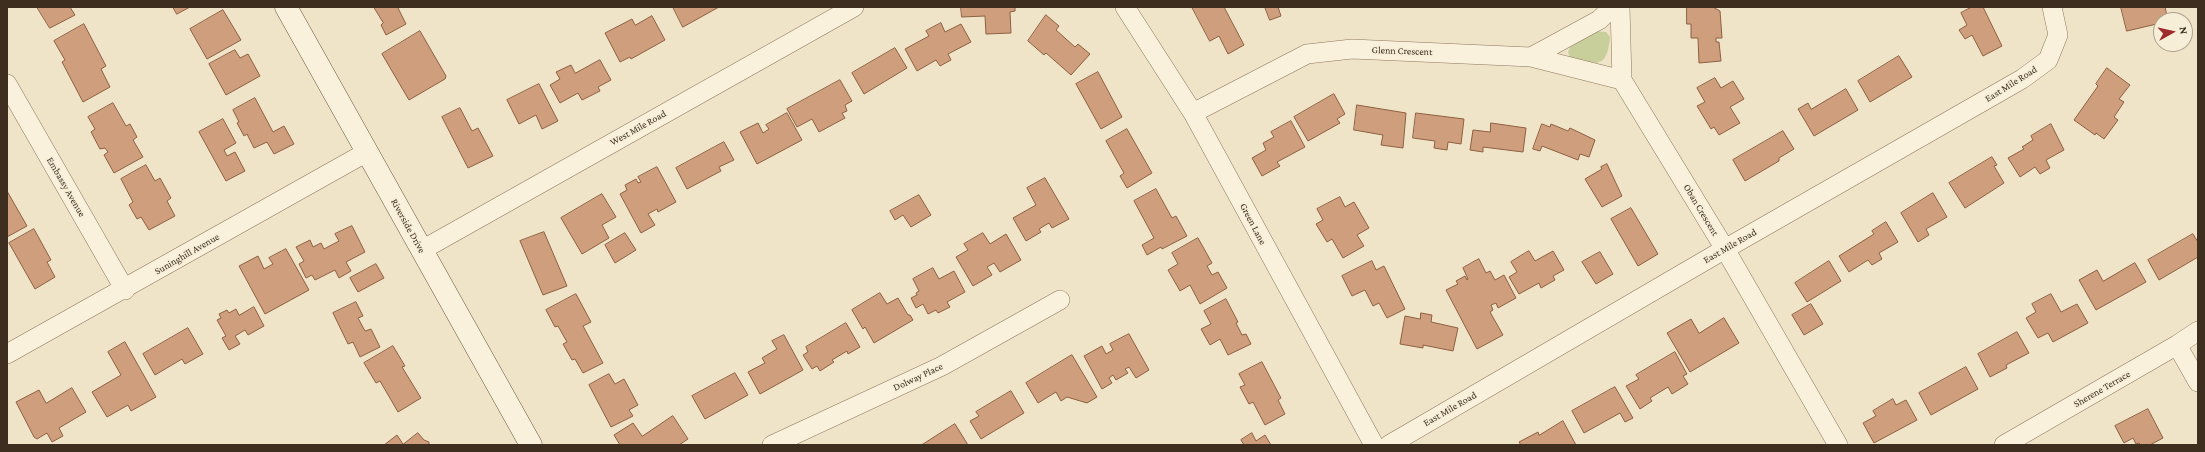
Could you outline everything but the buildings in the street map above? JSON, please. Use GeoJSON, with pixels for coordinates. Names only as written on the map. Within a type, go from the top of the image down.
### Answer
{"type":"FeatureCollection","features":[{"type":"Feature","properties":{"kind":"main road","name":"Riverside Drive"},"geometry":{"type":"LineString","coordinates":[[286,7],[531,445]]}},
{"type":"Feature","properties":{"kind":"street","name":"West Mile Road"},"geometry":{"type":"LineString","coordinates":[[422,250],[854,7]]}},
{"type":"Feature","properties":{"kind":"street","name":"Green Lane"},"geometry":{"type":"LineString","coordinates":[[1125,7],[1193,113],[1374,445]]}},
{"type":"Feature","properties":{"kind":"street"},"geometry":{"type":"LineString","coordinates":[[1531,57],[1600,20],[1613,7]]}},
{"type":"Feature","properties":{"kind":"street","name":"Oban Crescent"},"geometry":{"type":"LineString","coordinates":[[1620,7],[1622,80],[1725,249],[1838,445]]}},
{"type":"Feature","properties":{"kind":"street","name":"East Mile Road"},"geometry":{"type":"LineString","coordinates":[[1388,445],[1725,249],[2022,79],[2048,60],[2058,35],[2052,7]]}},
{"type":"Feature","properties":{"kind":"street","name":"Glenn Crescent"},"geometry":{"type":"LineString","coordinates":[[1193,113],[1307,54],[1352,49],[1531,57],[1622,80]]}},
{"type":"Feature","properties":{"kind":"street","name":"Embassy Avenue"},"geometry":{"type":"LineString","coordinates":[[7,84],[125,290]]}},
{"type":"Feature","properties":{"kind":"street","name":"Suninghill Avenue"},"geometry":{"type":"LineString","coordinates":[[7,354],[125,290],[367,152]]}},
{"type":"Feature","properties":{"kind":"street","name":"Dolway Place"},"geometry":{"type":"LineString","coordinates":[[772,445],[942,366],[1060,300]]}},
{"type":"Feature","properties":{"kind":"street","name":"Sherene Terrace"},"geometry":{"type":"LineString","coordinates":[[2004,445],[2177,345],[2198,331]]}},
{"type":"Feature","properties":{"kind":"street"},"geometry":{"type":"LineString","coordinates":[[2177,345],[2198,382]]}},
{"type":"Feature","properties":{"kind":"green space"},"geometry":{"type":"Polygon","coordinates":[[[1594,31],[1606,32],[1610,37],[1609,48],[1603,60],[1594,63],[1570,58],[1568,52],[1570,47],[1594,31]]]}}]}
